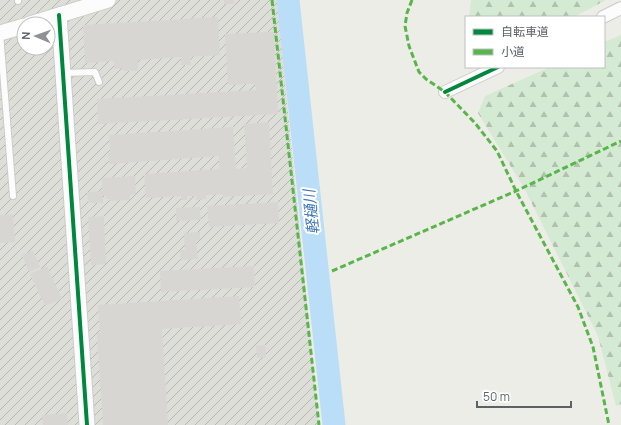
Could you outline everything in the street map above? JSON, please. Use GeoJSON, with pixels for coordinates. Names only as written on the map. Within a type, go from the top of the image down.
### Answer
{"type":"FeatureCollection","features":[{"type":"Feature","properties":{"kind":"street"},"geometry":{"type":"LineString","coordinates":[[56,16],[108,0]]}},
{"type":"Feature","properties":{"kind":"street"},"geometry":{"type":"LineString","coordinates":[[605,16],[621,8]]}},
{"type":"Feature","properties":{"kind":"street"},"geometry":{"type":"LineString","coordinates":[[59,15],[87,425]]}},
{"type":"Feature","properties":{"kind":"street"},"geometry":{"type":"LineString","coordinates":[[0,33],[16,28]]}},
{"type":"Feature","properties":{"kind":"street"},"geometry":{"type":"LineString","coordinates":[[445,92],[496,68]]}},
{"type":"Feature","properties":{"kind":"lane"},"geometry":{"type":"LineString","coordinates":[[0,33],[13,196]]}},
{"type":"Feature","properties":{"kind":"lane"},"geometry":{"type":"LineString","coordinates":[[63,74],[95,72],[99,82]]}},
{"type":"Feature","properties":{"kind":"shaded area"},"geometry":{"type":"Polygon","coordinates":[[[0,0],[277,0],[319,425],[0,425],[0,0]]]}},
{"type":"Feature","properties":{"kind":"green space"},"geometry":{"type":"Polygon","coordinates":[[[471,0],[606,0],[576,16],[469,16],[471,0]]]}},
{"type":"Feature","properties":{"kind":"green space"},"geometry":{"type":"Polygon","coordinates":[[[621,35],[621,404],[616,406],[598,336],[524,188],[478,113],[485,96],[548,68],[605,68],[605,42],[621,35]]]}},
{"type":"Feature","properties":{"kind":"building"},"geometry":{"type":"Polygon","coordinates":[[[224,0],[234,0],[234,4],[224,4],[224,0]]]}},
{"type":"Feature","properties":{"kind":"building"},"geometry":{"type":"Polygon","coordinates":[[[218,17],[220,55],[190,57],[191,65],[181,65],[181,57],[138,60],[138,71],[123,71],[123,68],[114,69],[114,61],[85,63],[83,25],[218,17]]]}},
{"type":"Feature","properties":{"kind":"building"},"geometry":{"type":"Polygon","coordinates":[[[274,32],[278,114],[98,124],[97,99],[256,90],[255,84],[228,85],[225,34],[274,32]]]}},
{"type":"Feature","properties":{"kind":"building"},"geometry":{"type":"Polygon","coordinates":[[[269,122],[273,194],[223,197],[223,194],[206,195],[206,199],[196,200],[196,196],[187,196],[187,200],[181,200],[181,196],[146,198],[144,174],[219,169],[219,156],[109,164],[109,135],[233,127],[236,169],[247,168],[244,124],[269,122]]]}},
{"type":"Feature","properties":{"kind":"building"},"geometry":{"type":"Polygon","coordinates":[[[135,176],[136,194],[130,195],[130,200],[110,201],[109,199],[106,199],[106,196],[103,196],[103,203],[88,203],[87,192],[102,191],[102,178],[135,176]]]}},
{"type":"Feature","properties":{"kind":"building"},"geometry":{"type":"Polygon","coordinates":[[[278,202],[279,223],[209,227],[207,206],[278,202]]]}},
{"type":"Feature","properties":{"kind":"building"},"geometry":{"type":"Polygon","coordinates":[[[200,207],[201,220],[176,221],[176,208],[200,207]]]}},
{"type":"Feature","properties":{"kind":"building"},"geometry":{"type":"Polygon","coordinates":[[[13,214],[15,242],[0,243],[0,215],[13,214]]]}},
{"type":"Feature","properties":{"kind":"building"},"geometry":{"type":"Polygon","coordinates":[[[104,216],[106,264],[91,265],[88,217],[104,216]]]}},
{"type":"Feature","properties":{"kind":"building"},"geometry":{"type":"Polygon","coordinates":[[[200,232],[200,240],[196,241],[198,259],[181,260],[180,250],[185,250],[184,233],[200,232]]]}},
{"type":"Feature","properties":{"kind":"building"},"geometry":{"type":"Polygon","coordinates":[[[33,250],[40,267],[29,272],[22,255],[33,250]]]}},
{"type":"Feature","properties":{"kind":"building"},"geometry":{"type":"Polygon","coordinates":[[[47,266],[62,299],[45,306],[30,274],[47,266]]]}},
{"type":"Feature","properties":{"kind":"building"},"geometry":{"type":"Polygon","coordinates":[[[254,266],[255,287],[161,292],[160,271],[254,266]]]}},
{"type":"Feature","properties":{"kind":"building"},"geometry":{"type":"Polygon","coordinates":[[[239,296],[241,324],[162,329],[168,425],[103,425],[97,333],[100,333],[98,305],[239,296]]]}},
{"type":"Feature","properties":{"kind":"building"},"geometry":{"type":"Polygon","coordinates":[[[265,345],[266,357],[257,358],[256,346],[265,345]]]}},
{"type":"Feature","properties":{"kind":"building"},"geometry":{"type":"Polygon","coordinates":[[[67,413],[68,425],[43,425],[42,415],[67,413]]]}},
{"type":"Feature","properties":{"kind":"waterway","name":"軽樋川"},"geometry":{"type":"LineString","coordinates":[[288,0],[334,425]]}},
{"type":"Feature","properties":{"kind":"marked path"},"geometry":{"type":"LineString","coordinates":[[272,0],[319,425]]}},
{"type":"Feature","properties":{"kind":"marked path"},"geometry":{"type":"LineString","coordinates":[[412,0],[407,13],[405,26],[409,46],[419,72],[426,79],[445,92],[475,123],[497,151],[516,191],[578,307],[593,347],[609,425]]}},
{"type":"Feature","properties":{"kind":"marked path"},"geometry":{"type":"LineString","coordinates":[[332,271],[516,191],[621,141]]}},
{"type":"Feature","properties":{"kind":"cycle path"},"geometry":{"type":"LineString","coordinates":[[59,15],[87,425]]}},
{"type":"Feature","properties":{"kind":"cycle path"},"geometry":{"type":"LineString","coordinates":[[445,92],[496,68]]}}]}
